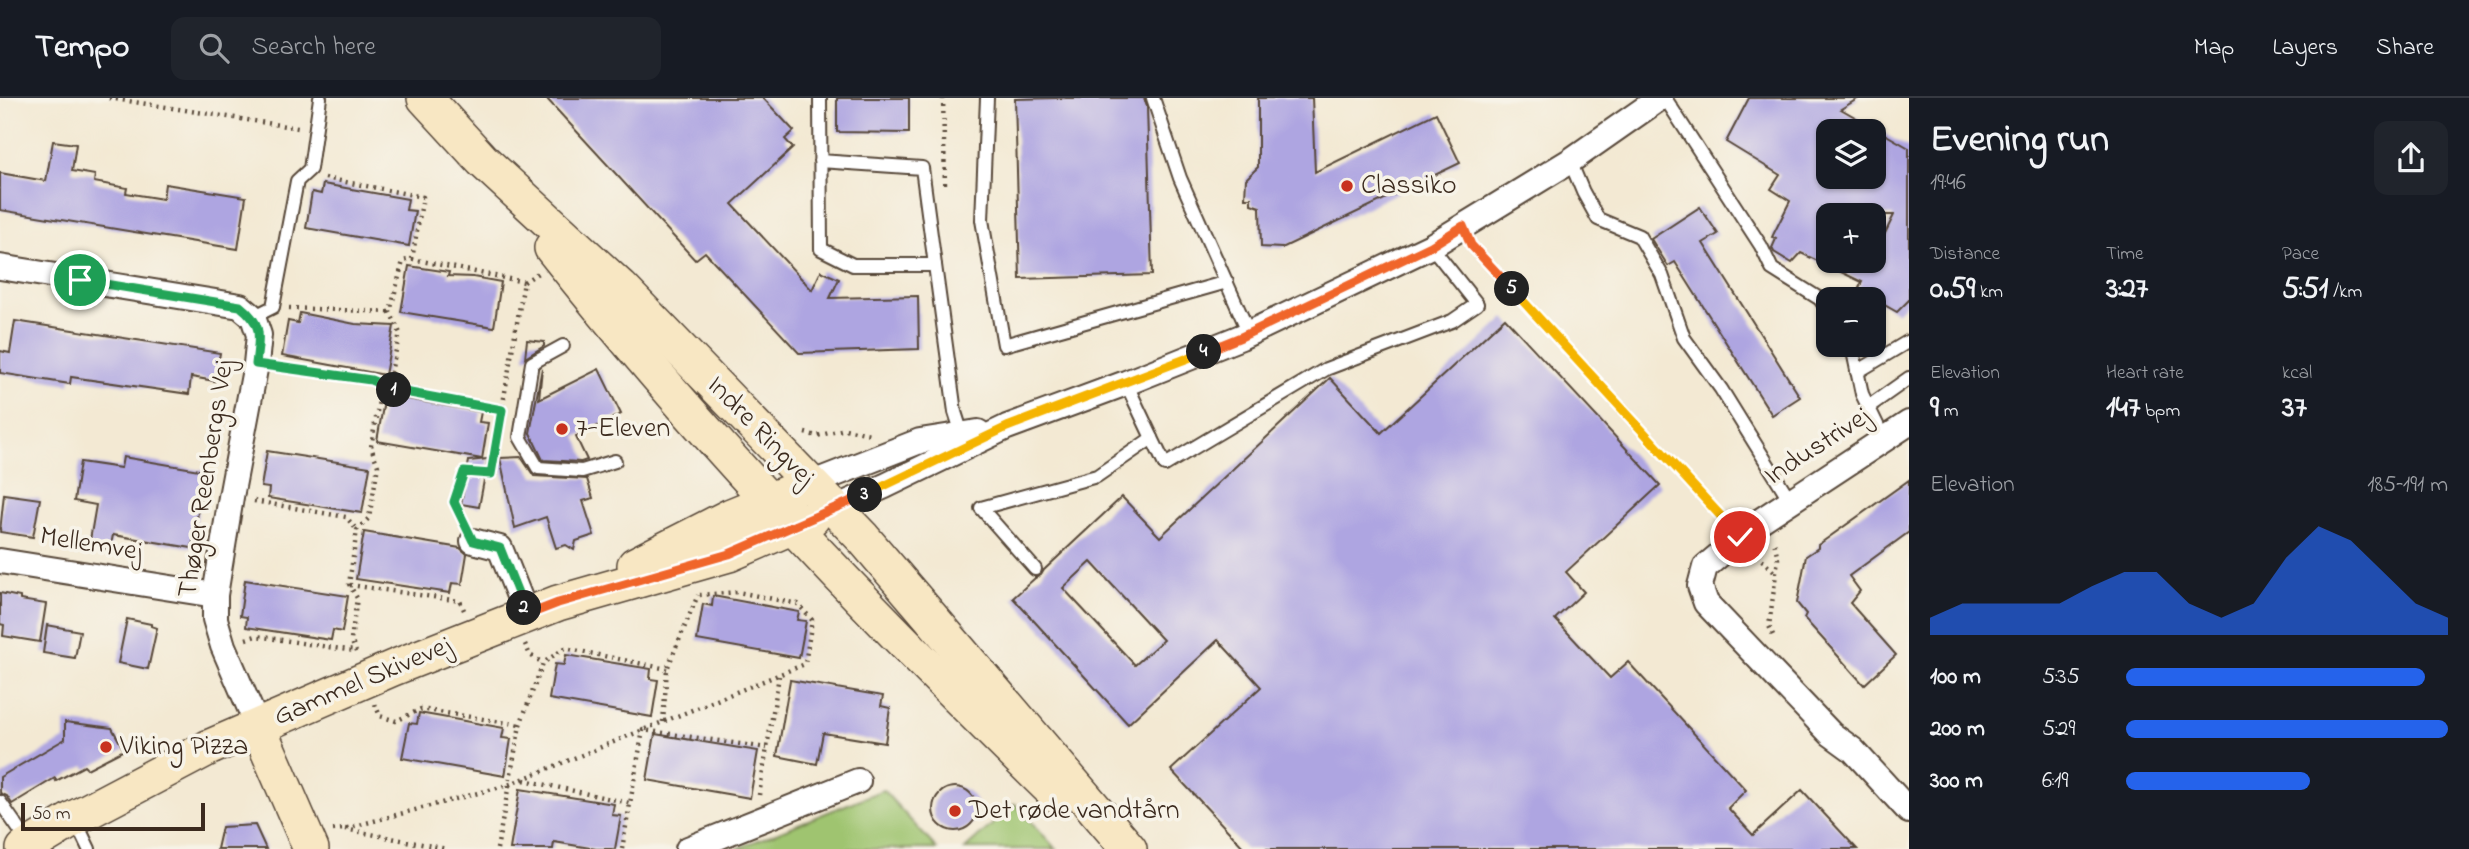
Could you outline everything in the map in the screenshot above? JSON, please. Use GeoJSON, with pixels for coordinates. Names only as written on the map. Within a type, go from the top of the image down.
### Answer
{"type":"FeatureCollection","features":[{"type":"Feature","properties":{"kind":"main road","name":"Indre Ringvej"},"geometry":{"type":"LineString","coordinates":[[425,98],[482,160],[600,309],[723,452],[970,710],[1111,849]]}},
{"type":"Feature","properties":{"kind":"main road","name":"Indre Ringvej"},"geometry":{"type":"LineString","coordinates":[[482,160],[621,288],[881,558],[1129,849]]}},
{"type":"Feature","properties":{"kind":"main road","name":"Gammel Skivevej"},"geometry":{"type":"LineString","coordinates":[[27,847],[82,834],[208,748],[393,668],[543,609],[731,516],[810,484]]}},
{"type":"Feature","properties":{"kind":"main road","name":"Gammel Skivevej"},"geometry":{"type":"LineString","coordinates":[[543,609],[688,582],[729,554],[833,509]]}},
{"type":"Feature","properties":{"kind":"main road"},"geometry":{"type":"LineString","coordinates":[[258,727],[309,844]]}},
{"type":"Feature","properties":{"kind":"street","name":"Gammel Skivevej"},"geometry":{"type":"LineString","coordinates":[[833,509],[965,440],[1126,383],[1249,333],[1431,246],[1570,161],[1662,98]]}},
{"type":"Feature","properties":{"kind":"street"},"geometry":{"type":"LineString","coordinates":[[0,267],[263,312]]}},
{"type":"Feature","properties":{"kind":"street","name":"Thøger Reenbergs Vej"},"geometry":{"type":"LineString","coordinates":[[258,727],[223,646],[215,619],[215,595],[263,312]]}},
{"type":"Feature","properties":{"kind":"street","name":"Industrivej"},"geometry":{"type":"LineString","coordinates":[[1909,423],[1760,520],[1705,567],[1700,586],[1706,603],[1831,734],[1853,750],[1909,811]]}},
{"type":"Feature","properties":{"kind":"street","name":"Gammel Skivevej"},"geometry":{"type":"LineString","coordinates":[[810,484],[920,441],[965,440]]}},
{"type":"Feature","properties":{"kind":"street"},"geometry":{"type":"LineString","coordinates":[[473,541],[500,548],[543,609]]}},
{"type":"Feature","properties":{"kind":"street","name":"Mellemvej"},"geometry":{"type":"LineString","coordinates":[[0,561],[215,595]]}},
{"type":"Feature","properties":{"kind":"street"},"geometry":{"type":"LineString","coordinates":[[688,849],[858,781]]}},
{"type":"Feature","properties":{"kind":"lane"},"geometry":{"type":"LineString","coordinates":[[263,312],[297,181],[310,169],[320,98]]}},
{"type":"Feature","properties":{"kind":"lane"},"geometry":{"type":"LineString","coordinates":[[820,98],[821,249],[853,265],[935,265]]}},
{"type":"Feature","properties":{"kind":"lane"},"geometry":{"type":"LineString","coordinates":[[987,98],[982,220],[1004,345],[1227,282]]}},
{"type":"Feature","properties":{"kind":"lane"},"geometry":{"type":"LineString","coordinates":[[1153,98],[1180,177],[1249,333]]}},
{"type":"Feature","properties":{"kind":"lane"},"geometry":{"type":"LineString","coordinates":[[1662,98],[1761,246],[1772,269],[1816,296]]}},
{"type":"Feature","properties":{"kind":"lane"},"geometry":{"type":"LineString","coordinates":[[820,161],[922,168],[955,412],[965,440]]}},
{"type":"Feature","properties":{"kind":"lane"},"geometry":{"type":"LineString","coordinates":[[1570,161],[1598,219],[1639,236],[1662,275],[1684,338],[1721,388],[1790,500]]}},
{"type":"Feature","properties":{"kind":"lane"},"geometry":{"type":"LineString","coordinates":[[1126,383],[1165,465],[1326,369],[1452,321],[1477,304],[1431,246]]}},
{"type":"Feature","properties":{"kind":"lane"},"geometry":{"type":"LineString","coordinates":[[1857,372],[1909,341]]}},
{"type":"Feature","properties":{"kind":"lane"},"geometry":{"type":"LineString","coordinates":[[563,346],[532,363],[520,437],[538,468],[582,471],[615,461]]}},
{"type":"Feature","properties":{"kind":"lane"},"geometry":{"type":"LineString","coordinates":[[1854,357],[1862,394],[1884,439]]}},
{"type":"Feature","properties":{"kind":"lane"},"geometry":{"type":"LineString","coordinates":[[1868,407],[1909,378]]}},
{"type":"Feature","properties":{"kind":"lane"},"geometry":{"type":"LineString","coordinates":[[1035,569],[981,508],[1097,476],[1152,438]]}},
{"type":"Feature","properties":{"kind":"lane"},"geometry":{"type":"LineString","coordinates":[[0,802],[27,847]]}},
{"type":"Feature","properties":{"kind":"path"},"geometry":{"type":"LineString","coordinates":[[109,98],[315,131]]}},
{"type":"Feature","properties":{"kind":"path"},"geometry":{"type":"LineString","coordinates":[[310,169],[329,181],[423,197],[412,259]]}},
{"type":"Feature","properties":{"kind":"path"},"geometry":{"type":"LineString","coordinates":[[1463,226],[1471,245],[1740,537]]}},
{"type":"Feature","properties":{"kind":"path"},"geometry":{"type":"LineString","coordinates":[[359,662],[351,640],[357,598],[349,584],[357,530],[369,518],[378,466],[371,447],[379,400],[387,389],[400,333],[390,312],[402,261],[412,259],[524,282],[491,474],[464,472],[454,502],[473,541]]}},
{"type":"Feature","properties":{"kind":"path"},"geometry":{"type":"LineString","coordinates":[[263,312],[390,312]]}},
{"type":"Feature","properties":{"kind":"path"},"geometry":{"type":"LineString","coordinates":[[256,364],[371,380],[387,389],[502,410]]}},
{"type":"Feature","properties":{"kind":"path"},"geometry":{"type":"LineString","coordinates":[[804,432],[817,436],[845,429],[920,441]]}},
{"type":"Feature","properties":{"kind":"path"},"geometry":{"type":"LineString","coordinates":[[231,497],[346,517],[357,530]]}},
{"type":"Feature","properties":{"kind":"path"},"geometry":{"type":"LineString","coordinates":[[1760,520],[1774,540],[1778,559],[1769,626],[1774,639]]}},
{"type":"Feature","properties":{"kind":"path"},"geometry":{"type":"LineString","coordinates":[[309,844],[333,830],[522,780],[805,664],[812,620],[798,604],[688,582],[667,669],[663,722]]}},
{"type":"Feature","properties":{"kind":"path"},"geometry":{"type":"LineString","coordinates":[[349,584],[460,601],[477,635]]}},
{"type":"Feature","properties":{"kind":"path"},"geometry":{"type":"LineString","coordinates":[[223,646],[256,636],[355,651]]}},
{"type":"Feature","properties":{"kind":"path"},"geometry":{"type":"LineString","coordinates":[[497,849],[520,725],[543,663],[565,649],[667,669]]}},
{"type":"Feature","properties":{"kind":"path"},"geometry":{"type":"LineString","coordinates":[[754,823],[779,675]]}},
{"type":"Feature","properties":{"kind":"path"},"geometry":{"type":"LineString","coordinates":[[372,697],[380,716],[396,721],[421,709],[520,725]]}},
{"type":"Feature","properties":{"kind":"path"},"geometry":{"type":"LineString","coordinates":[[643,730],[767,747]]}},
{"type":"Feature","properties":{"kind":"path"},"geometry":{"type":"LineString","coordinates":[[622,849],[643,730]]}},
{"type":"Feature","properties":{"kind":"path"},"geometry":{"type":"LineString","coordinates":[[522,780],[629,803]]}},
{"type":"Feature","properties":{"kind":"path"},"geometry":{"type":"LineString","coordinates":[[344,829],[447,849]]}},
{"type":"Feature","properties":{"kind":"green space"},"geometry":{"type":"Polygon","coordinates":[[[883,790],[937,849],[736,849],[883,790]]]}},
{"type":"Feature","properties":{"kind":"green space"},"geometry":{"type":"Polygon","coordinates":[[[1015,804],[1056,849],[965,849],[1015,804]]]}},
{"type":"Feature","properties":{"kind":"building"},"geometry":{"type":"Polygon","coordinates":[[[546,98],[763,98],[794,131],[785,139],[793,148],[732,204],[812,290],[821,271],[839,279],[830,298],[918,296],[919,349],[799,353],[705,252],[695,260],[546,98]]]}},
{"type":"Feature","properties":{"kind":"building"},"geometry":{"type":"Polygon","coordinates":[[[837,98],[909,98],[909,133],[837,132],[837,98]]]}},
{"type":"Feature","properties":{"kind":"building"},"geometry":{"type":"Polygon","coordinates":[[[1144,98],[1147,107],[1152,275],[1020,279],[1015,99],[1144,98]]]}},
{"type":"Feature","properties":{"kind":"building"},"geometry":{"type":"Polygon","coordinates":[[[1258,98],[1312,98],[1315,172],[1436,113],[1460,163],[1282,248],[1261,247],[1260,207],[1251,204],[1251,198],[1245,198],[1246,179],[1258,167],[1258,98]]]}},
{"type":"Feature","properties":{"kind":"building"},"geometry":{"type":"Polygon","coordinates":[[[1749,98],[1859,98],[1841,109],[1858,119],[1816,119],[1816,189],[1886,189],[1886,135],[1909,148],[1909,300],[1897,312],[1886,306],[1886,287],[1860,287],[1862,282],[1843,273],[1886,273],[1886,231],[1894,215],[1886,215],[1886,203],[1816,203],[1816,260],[1801,253],[1792,263],[1772,248],[1776,239],[1772,237],[1790,201],[1771,189],[1780,175],[1726,142],[1749,98]]]}},
{"type":"Feature","properties":{"kind":"building"},"geometry":{"type":"Polygon","coordinates":[[[53,141],[76,144],[72,171],[95,175],[94,182],[127,188],[126,193],[163,199],[165,184],[246,197],[238,249],[0,210],[0,173],[46,181],[53,141]]]}},
{"type":"Feature","properties":{"kind":"building"},"geometry":{"type":"Polygon","coordinates":[[[323,184],[408,199],[406,210],[415,211],[409,246],[306,228],[312,192],[321,194],[323,184]]]}},
{"type":"Feature","properties":{"kind":"building"},"geometry":{"type":"Polygon","coordinates":[[[1700,207],[1718,234],[1703,243],[1800,397],[1772,415],[1675,262],[1668,266],[1651,239],[1700,207]]]}},
{"type":"Feature","properties":{"kind":"building"},"geometry":{"type":"Polygon","coordinates":[[[409,266],[449,272],[448,276],[501,282],[494,327],[401,312],[409,266]]]}},
{"type":"Feature","properties":{"kind":"building"},"geometry":{"type":"Polygon","coordinates":[[[300,313],[355,324],[394,326],[385,375],[282,356],[288,321],[298,323],[300,313]]]}},
{"type":"Feature","properties":{"kind":"building"},"geometry":{"type":"Polygon","coordinates":[[[1505,318],[1660,485],[1566,572],[1584,592],[1555,619],[1610,678],[1628,662],[1746,790],[1728,808],[1753,835],[1802,790],[1857,849],[1245,849],[1171,770],[1261,687],[1218,640],[1128,724],[1013,598],[1041,575],[1122,497],[1160,537],[1330,378],[1381,433],[1505,318]],[[1091,562],[1063,588],[1135,665],[1163,640],[1091,562]]]}},
{"type":"Feature","properties":{"kind":"building"},"geometry":{"type":"Polygon","coordinates":[[[15,321],[220,353],[215,381],[191,377],[189,394],[71,377],[70,384],[0,373],[0,351],[10,353],[15,321]]]}},
{"type":"Feature","properties":{"kind":"building"},"geometry":{"type":"Polygon","coordinates":[[[527,340],[544,342],[544,346],[525,358],[527,340]]]}},
{"type":"Feature","properties":{"kind":"building"},"geometry":{"type":"Polygon","coordinates":[[[542,368],[539,399],[599,369],[621,414],[576,437],[587,460],[543,460],[530,433],[542,368]]]}},
{"type":"Feature","properties":{"kind":"building"},"geometry":{"type":"Polygon","coordinates":[[[385,395],[481,412],[479,422],[488,423],[482,459],[377,441],[385,395]]]}},
{"type":"Feature","properties":{"kind":"building"},"geometry":{"type":"Polygon","coordinates":[[[267,451],[370,467],[362,513],[268,498],[269,488],[261,487],[267,451]]]}},
{"type":"Feature","properties":{"kind":"building"},"geometry":{"type":"Polygon","coordinates":[[[123,457],[205,471],[192,548],[113,535],[110,550],[89,546],[96,505],[74,501],[80,462],[121,468],[123,457]]]}},
{"type":"Feature","properties":{"kind":"building"},"geometry":{"type":"Polygon","coordinates":[[[521,457],[534,476],[587,479],[593,498],[583,501],[594,535],[576,541],[574,550],[566,545],[556,548],[546,517],[515,528],[500,458],[521,457]]]}},
{"type":"Feature","properties":{"kind":"building"},"geometry":{"type":"Polygon","coordinates":[[[488,459],[479,507],[461,504],[469,461],[488,459]]]}},
{"type":"Feature","properties":{"kind":"building"},"geometry":{"type":"Polygon","coordinates":[[[1909,480],[1909,532],[1849,576],[1860,591],[1850,603],[1896,655],[1864,685],[1804,618],[1806,614],[1797,603],[1806,556],[1909,480]]]}},
{"type":"Feature","properties":{"kind":"building"},"geometry":{"type":"Polygon","coordinates":[[[4,494],[40,499],[33,537],[0,532],[4,494]]]}},
{"type":"Feature","properties":{"kind":"building"},"geometry":{"type":"Polygon","coordinates":[[[364,532],[460,548],[467,554],[462,584],[452,583],[450,593],[356,579],[364,532]]]}},
{"type":"Feature","properties":{"kind":"building"},"geometry":{"type":"Polygon","coordinates":[[[245,580],[348,596],[342,632],[333,630],[331,640],[246,627],[247,617],[240,616],[245,580]]]}},
{"type":"Feature","properties":{"kind":"building"},"geometry":{"type":"Polygon","coordinates":[[[0,593],[20,597],[20,600],[46,604],[40,642],[3,636],[4,625],[0,624],[0,593]]]}},
{"type":"Feature","properties":{"kind":"building"},"geometry":{"type":"Polygon","coordinates":[[[713,596],[799,612],[797,620],[806,621],[799,658],[697,640],[703,604],[712,606],[713,596]]]}},
{"type":"Feature","properties":{"kind":"building"},"geometry":{"type":"Polygon","coordinates":[[[127,619],[151,624],[157,628],[148,669],[118,663],[127,619]]]}},
{"type":"Feature","properties":{"kind":"building"},"geometry":{"type":"Polygon","coordinates":[[[47,625],[80,631],[75,658],[43,653],[47,625]]]}},
{"type":"Feature","properties":{"kind":"building"},"geometry":{"type":"Polygon","coordinates":[[[566,655],[651,669],[650,679],[658,680],[652,717],[549,699],[555,664],[564,665],[566,655]]]}},
{"type":"Feature","properties":{"kind":"building"},"geometry":{"type":"Polygon","coordinates":[[[790,680],[883,696],[881,706],[890,708],[885,743],[823,733],[817,764],[777,756],[790,680]]]}},
{"type":"Feature","properties":{"kind":"building"},"geometry":{"type":"Polygon","coordinates":[[[419,713],[504,728],[502,738],[511,739],[505,776],[402,758],[409,723],[417,724],[419,713]]]}},
{"type":"Feature","properties":{"kind":"building"},"geometry":{"type":"Polygon","coordinates":[[[65,722],[112,728],[124,750],[87,769],[84,766],[56,781],[55,778],[12,804],[7,796],[0,793],[0,777],[65,739],[65,722]]]}},
{"type":"Feature","properties":{"kind":"building"},"geometry":{"type":"Polygon","coordinates":[[[655,734],[758,751],[750,798],[647,780],[655,734]]]}},
{"type":"Feature","properties":{"kind":"building","name":"Det røde vandtårn"},"geometry":{"type":"Polygon","coordinates":[[[955,787],[971,793],[977,809],[971,825],[955,831],[939,825],[933,809],[939,793],[955,787]]]}},
{"type":"Feature","properties":{"kind":"building"},"geometry":{"type":"Polygon","coordinates":[[[520,789],[614,804],[612,815],[621,816],[615,849],[596,849],[554,842],[553,849],[510,849],[520,789]]]}},
{"type":"Feature","properties":{"kind":"building"},"geometry":{"type":"Polygon","coordinates":[[[255,825],[266,849],[217,849],[222,827],[255,825]]]}},
{"type":"Feature","properties":{"kind":"place","name":"Classiko"},"geometry":{"type":"Point","coordinates":[1347,186]}},
{"type":"Feature","properties":{"kind":"place","name":"7-Eleven"},"geometry":{"type":"Point","coordinates":[562,429]}},
{"type":"Feature","properties":{"kind":"place","name":"Viking Pizza"},"geometry":{"type":"Point","coordinates":[106,747]}},
{"type":"Feature","properties":{"kind":"place","name":"Det røde vandtårn"},"geometry":{"type":"Point","coordinates":[955,811]}},
{"type":"Feature","properties":{"kind":"route"},"geometry":{"type":"LineString","coordinates":[[80,280],[240,306],[253,317],[259,335],[256,364],[371,380],[387,389],[502,410],[491,474],[464,472],[454,502],[473,541],[500,548],[527,615],[558,603],[729,554],[885,486],[1007,427],[1241,337],[1431,246],[1463,226],[1471,245],[1740,537]]}}]}
